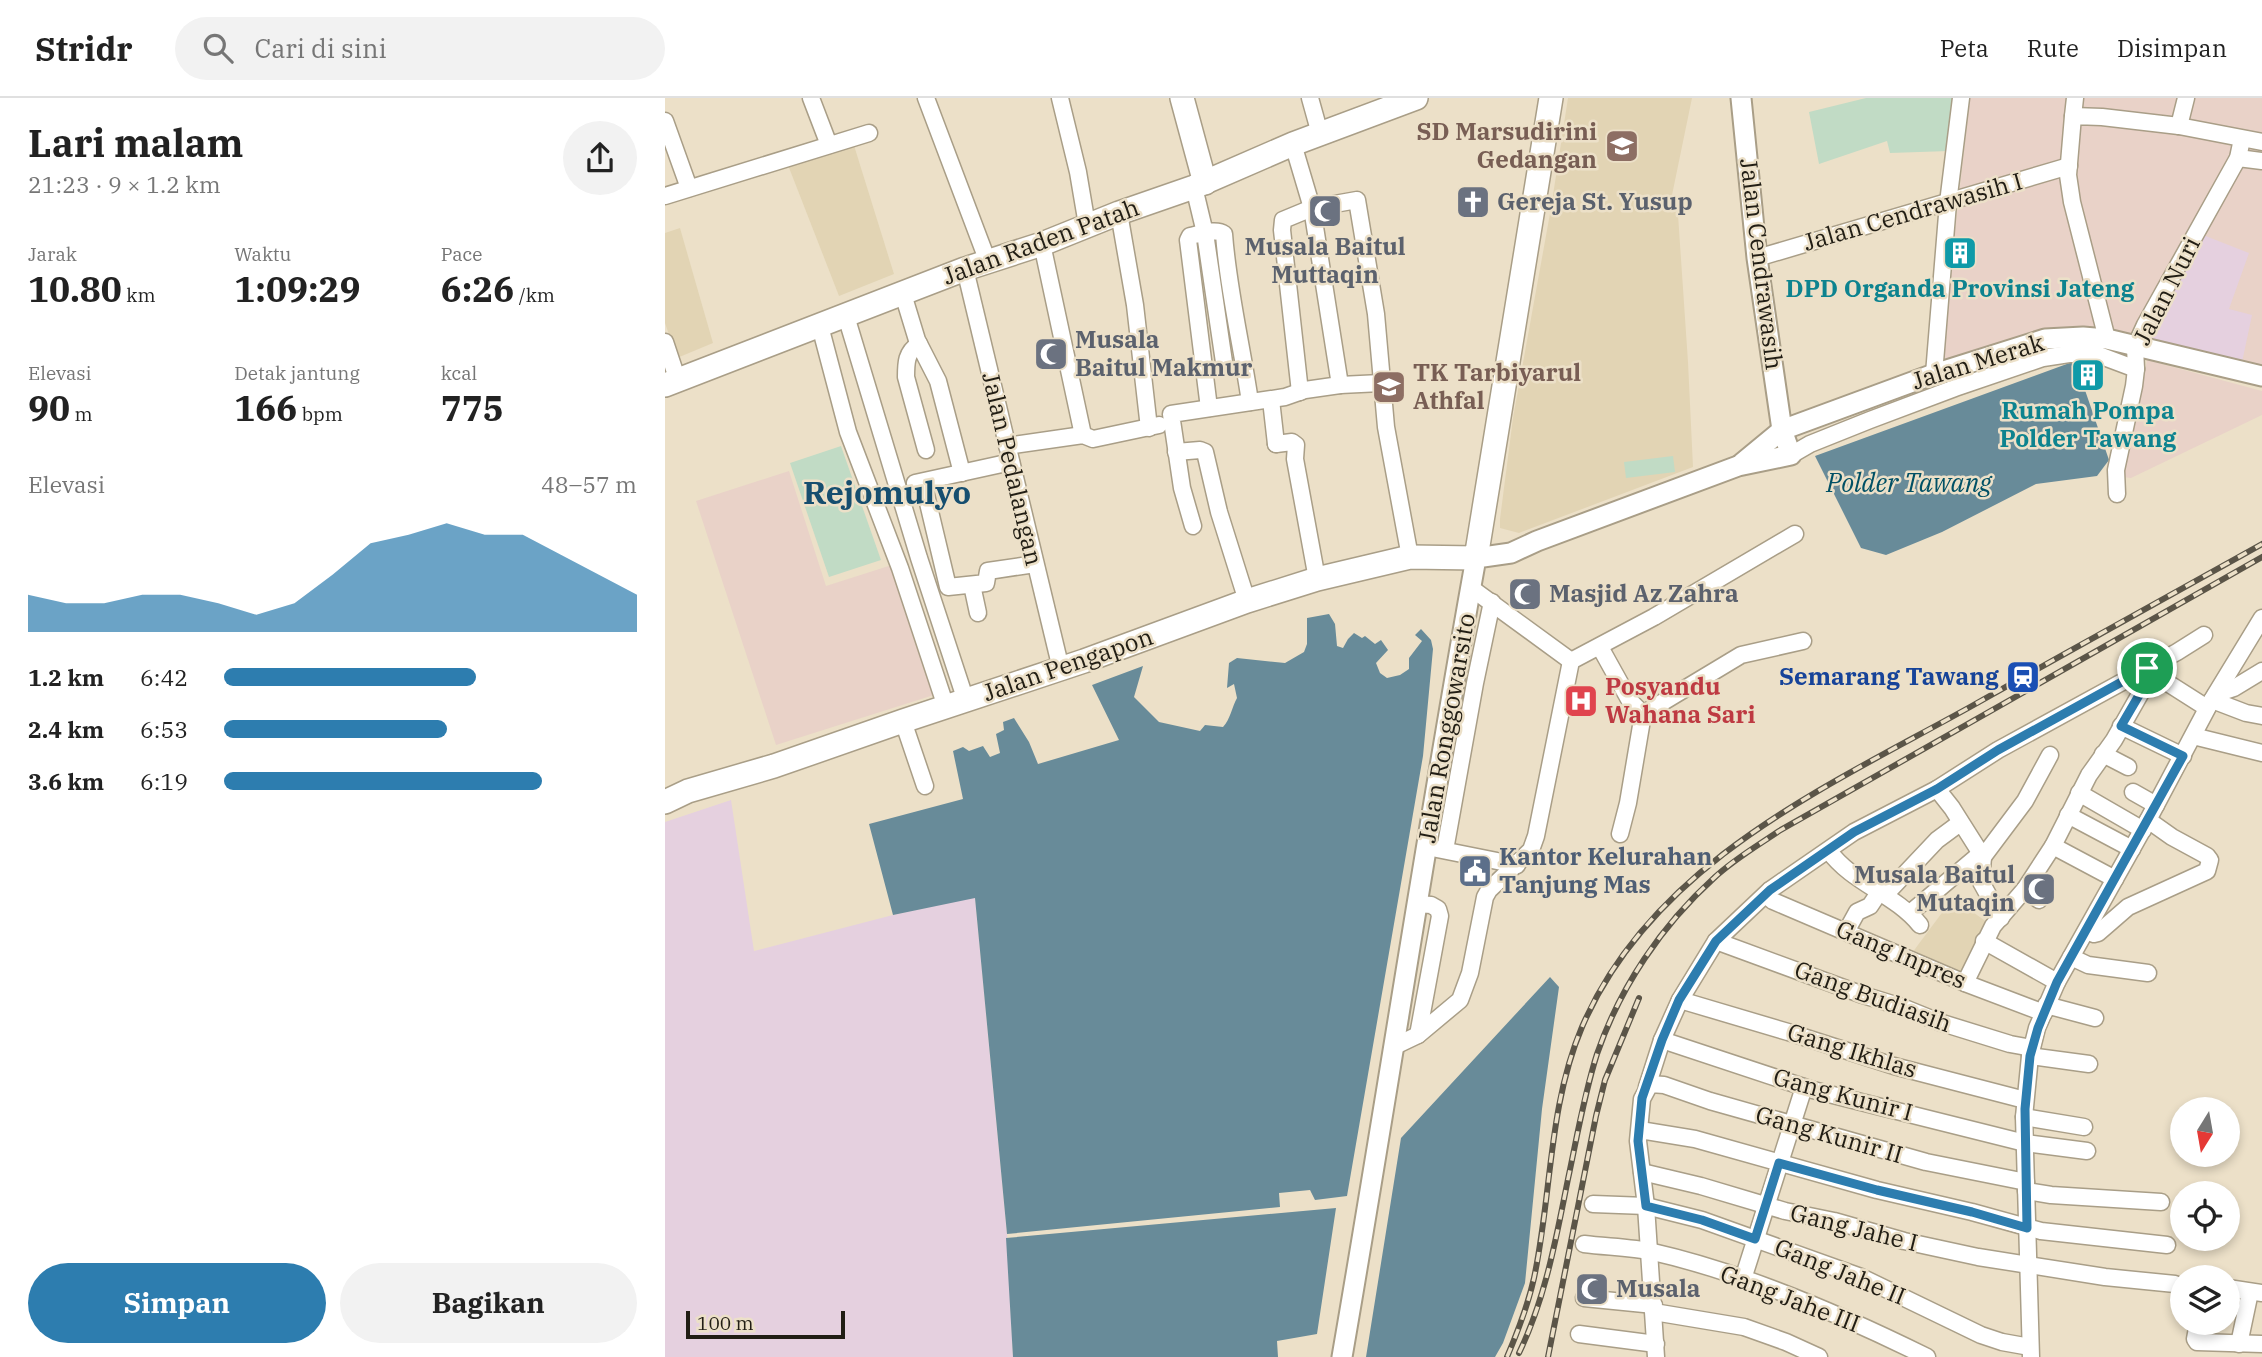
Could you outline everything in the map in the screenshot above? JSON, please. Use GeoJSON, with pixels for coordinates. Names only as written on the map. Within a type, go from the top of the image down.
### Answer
{"type":"FeatureCollection","features":[{"type":"Feature","properties":{"kind":"highway"},"geometry":{"type":"LineString","coordinates":[[1182,98],[1200,185]]}},
{"type":"Feature","properties":{"kind":"highway","name":"Jalan Raden Patah"},"geometry":{"type":"LineString","coordinates":[[672,383],[965,269],[1042,244],[1119,213],[1200,185],[1293,144],[1416,98]]}},
{"type":"Feature","properties":{"kind":"highway","name":"Jalan Ronggowarsito"},"geometry":{"type":"LineString","coordinates":[[1477,550],[1551,98]]}},
{"type":"Feature","properties":{"kind":"highway","name":"Jalan Pengapon"},"geometry":{"type":"LineString","coordinates":[[665,802],[688,791],[774,766],[1317,579],[1410,557],[1477,550]]}},
{"type":"Feature","properties":{"kind":"main road","name":"Jalan Cendrawasih"},"geometry":{"type":"LineString","coordinates":[[1741,98],[1757,258],[1787,443]]}},
{"type":"Feature","properties":{"kind":"main road","name":"Jalan Merak"},"geometry":{"type":"LineString","coordinates":[[1787,443],[1934,374],[2045,339],[2107,339],[2262,376]]}},
{"type":"Feature","properties":{"kind":"main road"},"geometry":{"type":"LineString","coordinates":[[1738,466],[1759,450],[1787,443]]}},
{"type":"Feature","properties":{"kind":"main road"},"geometry":{"type":"LineString","coordinates":[[1477,550],[1537,541],[1738,466],[1787,443]]}},
{"type":"Feature","properties":{"kind":"main road","name":"Jalan Ronggowarsito"},"geometry":{"type":"LineString","coordinates":[[1342,1357],[1477,550]]}},
{"type":"Feature","properties":{"kind":"street"},"geometry":{"type":"LineString","coordinates":[[811,98],[829,145]]}},
{"type":"Feature","properties":{"kind":"street"},"geometry":{"type":"LineString","coordinates":[[926,98],[988,262]]}},
{"type":"Feature","properties":{"kind":"street"},"geometry":{"type":"LineString","coordinates":[[1060,98],[1076,161],[1087,225]]}},
{"type":"Feature","properties":{"kind":"street"},"geometry":{"type":"LineString","coordinates":[[1310,98],[1319,134]]}},
{"type":"Feature","properties":{"kind":"street"},"geometry":{"type":"LineString","coordinates":[[1934,374],[1948,202],[1961,98]]}},
{"type":"Feature","properties":{"kind":"street"},"geometry":{"type":"LineString","coordinates":[[2075,98],[2069,166],[2072,202],[2107,339]]}},
{"type":"Feature","properties":{"kind":"street"},"geometry":{"type":"LineString","coordinates":[[2179,126],[2186,98]]}},
{"type":"Feature","properties":{"kind":"street"},"geometry":{"type":"LineString","coordinates":[[2074,117],[2102,117],[2179,126],[2262,142]]}},
{"type":"Feature","properties":{"kind":"street"},"geometry":{"type":"LineString","coordinates":[[665,121],[689,188]]}},
{"type":"Feature","properties":{"kind":"street"},"geometry":{"type":"LineString","coordinates":[[665,196],[869,132]]}},
{"type":"Feature","properties":{"kind":"street","name":"Jalan Nuri"},"geometry":{"type":"LineString","coordinates":[[2117,494],[2116,470],[2136,369],[2135,347],[2238,158],[2242,139]]}},
{"type":"Feature","properties":{"kind":"street"},"geometry":{"type":"LineString","coordinates":[[1293,144],[1312,208],[1340,385]]}},
{"type":"Feature","properties":{"kind":"street"},"geometry":{"type":"LineString","coordinates":[[2238,158],[2262,161]]}},
{"type":"Feature","properties":{"kind":"street","name":"Jalan Cendrawasih I"},"geometry":{"type":"LineString","coordinates":[[1757,258],[2069,166]]}},
{"type":"Feature","properties":{"kind":"street"},"geometry":{"type":"LineString","coordinates":[[1200,185],[1224,362]]}},
{"type":"Feature","properties":{"kind":"street"},"geometry":{"type":"LineString","coordinates":[[1300,391],[1282,226],[1284,219],[1312,208],[1358,201],[1365,259],[1376,314],[1386,428],[1410,557]]}},
{"type":"Feature","properties":{"kind":"street"},"geometry":{"type":"LineString","coordinates":[[1119,213],[1135,305],[1149,428]]}},
{"type":"Feature","properties":{"kind":"street"},"geometry":{"type":"LineString","coordinates":[[1209,408],[1188,238],[1205,233],[1219,231],[1224,234],[1227,268],[1250,402]]}},
{"type":"Feature","properties":{"kind":"street"},"geometry":{"type":"LineString","coordinates":[[1042,244],[1083,435]]}},
{"type":"Feature","properties":{"kind":"street","name":"Jalan Pedalangan"},"geometry":{"type":"LineString","coordinates":[[965,269],[1061,669]]}},
{"type":"Feature","properties":{"kind":"street"},"geometry":{"type":"LineString","coordinates":[[903,294],[919,344],[938,382],[961,473]]}},
{"type":"Feature","properties":{"kind":"street"},"geometry":{"type":"LineString","coordinates":[[1196,302],[1216,301]]}},
{"type":"Feature","properties":{"kind":"street"},"geometry":{"type":"LineString","coordinates":[[846,316],[919,558],[956,704]]}},
{"type":"Feature","properties":{"kind":"street"},"geometry":{"type":"LineString","coordinates":[[820,326],[848,432],[956,704]]}},
{"type":"Feature","properties":{"kind":"street"},"geometry":{"type":"LineString","coordinates":[[665,342],[672,383]]}},
{"type":"Feature","properties":{"kind":"street"},"geometry":{"type":"LineString","coordinates":[[919,344],[909,353],[906,377],[926,450]]}},
{"type":"Feature","properties":{"kind":"street"},"geometry":{"type":"LineString","coordinates":[[1787,443],[1810,444],[1955,388],[2043,358],[2096,354],[2136,369]]}},
{"type":"Feature","properties":{"kind":"street"},"geometry":{"type":"LineString","coordinates":[[1203,364],[1244,359]]}},
{"type":"Feature","properties":{"kind":"street"},"geometry":{"type":"LineString","coordinates":[[1193,526],[1182,488],[1172,414],[1209,408],[1229,398],[1250,402],[1271,400],[1300,391],[1381,383]]}},
{"type":"Feature","properties":{"kind":"street"},"geometry":{"type":"LineString","coordinates":[[1271,400],[1276,444],[1295,459],[1317,579]]}},
{"type":"Feature","properties":{"kind":"street"},"geometry":{"type":"LineString","coordinates":[[898,487],[961,473],[1009,454],[1083,435],[1093,439],[1172,422]]}},
{"type":"Feature","properties":{"kind":"street"},"geometry":{"type":"LineString","coordinates":[[1176,452],[1200,450],[1205,454],[1247,601]]}},
{"type":"Feature","properties":{"kind":"street"},"geometry":{"type":"LineString","coordinates":[[923,482],[947,585],[950,587],[987,582],[988,571],[1035,564]]}},
{"type":"Feature","properties":{"kind":"street"},"geometry":{"type":"LineString","coordinates":[[1182,488],[1213,485]]}},
{"type":"Feature","properties":{"kind":"street"},"geometry":{"type":"LineString","coordinates":[[1571,661],[1600,647],[1795,534]]}},
{"type":"Feature","properties":{"kind":"street"},"geometry":{"type":"LineString","coordinates":[[972,585],[978,613]]}},
{"type":"Feature","properties":{"kind":"street"},"geometry":{"type":"LineString","coordinates":[[1471,587],[1571,661]]}},
{"type":"Feature","properties":{"kind":"street"},"geometry":{"type":"LineString","coordinates":[[1445,850],[1492,603]]}},
{"type":"Feature","properties":{"kind":"street"},"geometry":{"type":"LineString","coordinates":[[2031,1352],[2025,1109],[2031,1052],[2057,982],[2212,701],[2262,618]]}},
{"type":"Feature","properties":{"kind":"street"},"geometry":{"type":"LineString","coordinates":[[1579,1334],[1656,1350],[1650,1251],[1638,1141],[1645,1093],[1662,1040],[1679,1000],[1716,941],[1770,890],[1829,852],[1854,832],[1937,789],[1998,750],[2150,670],[2204,635]]}},
{"type":"Feature","properties":{"kind":"street"},"geometry":{"type":"LineString","coordinates":[[1620,834],[1643,714],[1741,655],[1803,641]]}},
{"type":"Feature","properties":{"kind":"street"},"geometry":{"type":"LineString","coordinates":[[1600,647],[1630,701],[1643,714]]}},
{"type":"Feature","properties":{"kind":"street"},"geometry":{"type":"LineString","coordinates":[[1395,1046],[1418,1035],[1453,1008],[1465,992],[1485,897],[1531,850],[1571,661]]}},
{"type":"Feature","properties":{"kind":"street"},"geometry":{"type":"LineString","coordinates":[[2150,670],[2212,701],[2262,716]]}},
{"type":"Feature","properties":{"kind":"street"},"geometry":{"type":"LineString","coordinates":[[1965,983],[1984,941],[2025,889],[2053,846],[2079,793],[2121,726],[2150,670]]}},
{"type":"Feature","properties":{"kind":"street"},"geometry":{"type":"LineString","coordinates":[[2212,701],[2262,671]]}},
{"type":"Feature","properties":{"kind":"street"},"geometry":{"type":"LineString","coordinates":[[903,721],[925,786]]}},
{"type":"Feature","properties":{"kind":"street"},"geometry":{"type":"LineString","coordinates":[[2121,726],[2183,756]]}},
{"type":"Feature","properties":{"kind":"street"},"geometry":{"type":"LineString","coordinates":[[2193,736],[2262,753]]}},
{"type":"Feature","properties":{"kind":"street"},"geometry":{"type":"LineString","coordinates":[[2103,754],[2128,767]]}},
{"type":"Feature","properties":{"kind":"street"},"geometry":{"type":"LineString","coordinates":[[1829,852],[1841,865],[1915,919],[1981,856],[2025,801],[2050,755]]}},
{"type":"Feature","properties":{"kind":"street"},"geometry":{"type":"LineString","coordinates":[[1937,789],[1981,856],[1981,882],[2001,918]]}},
{"type":"Feature","properties":{"kind":"street"},"geometry":{"type":"LineString","coordinates":[[2133,792],[2149,819]]}},
{"type":"Feature","properties":{"kind":"street"},"geometry":{"type":"LineString","coordinates":[[2079,793],[2149,819],[2210,860],[2207,871],[2128,907],[2098,933],[2086,931]]}},
{"type":"Feature","properties":{"kind":"street"},"geometry":{"type":"LineString","coordinates":[[2068,815],[2132,849]]}},
{"type":"Feature","properties":{"kind":"street"},"geometry":{"type":"LineString","coordinates":[[1846,932],[1856,913],[1870,906],[1937,840],[1960,823]]}},
{"type":"Feature","properties":{"kind":"street"},"geometry":{"type":"LineString","coordinates":[[1426,846],[1517,864]]}},
{"type":"Feature","properties":{"kind":"street"},"geometry":{"type":"LineString","coordinates":[[2053,846],[2115,879]]}},
{"type":"Feature","properties":{"kind":"street"},"geometry":{"type":"LineString","coordinates":[[2025,889],[2039,900]]}},
{"type":"Feature","properties":{"kind":"street","name":"Gang Inpres"},"geometry":{"type":"LineString","coordinates":[[1770,890],[1767,896],[1773,901],[1965,983],[2045,1009],[2095,1017]]}},
{"type":"Feature","properties":{"kind":"street"},"geometry":{"type":"LineString","coordinates":[[1417,904],[1431,905],[1438,909],[1440,916],[1418,1035]]}},
{"type":"Feature","properties":{"kind":"street","name":"Gang Budiasih"},"geometry":{"type":"LineString","coordinates":[[1716,941],[1939,1022],[2031,1052],[2089,1063]]}},
{"type":"Feature","properties":{"kind":"street"},"geometry":{"type":"LineString","coordinates":[[1984,941],[2057,982]]}},
{"type":"Feature","properties":{"kind":"street"},"geometry":{"type":"LineString","coordinates":[[2071,957],[2088,965],[2148,973]]}},
{"type":"Feature","properties":{"kind":"street","name":"Gang Ikhlas"},"geometry":{"type":"LineString","coordinates":[[1679,1000],[1788,1031],[2084,1127]]}},
{"type":"Feature","properties":{"kind":"street","name":"Gang Kunir I"},"geometry":{"type":"LineString","coordinates":[[1662,1040],[1804,1087],[2025,1143],[2087,1151]]}},
{"type":"Feature","properties":{"kind":"street","name":"Gang Kunir II"},"geometry":{"type":"LineString","coordinates":[[1645,1093],[1652,1083],[1664,1085],[1791,1124],[2051,1195],[2161,1202]]}},
{"type":"Feature","properties":{"kind":"street"},"geometry":{"type":"LineString","coordinates":[[1743,1279],[1804,1087]]}},
{"type":"Feature","properties":{"kind":"street"},"geometry":{"type":"LineString","coordinates":[[1640,1130],[1695,1139],[1877,1190],[2027,1228],[2168,1245]]}},
{"type":"Feature","properties":{"kind":"street","name":"Gang Jahe I"},"geometry":{"type":"LineString","coordinates":[[1642,1172],[1766,1206],[1978,1258],[2170,1283]]}},
{"type":"Feature","properties":{"kind":"street","name":"Gang Jahe II"},"geometry":{"type":"LineString","coordinates":[[1593,1203],[1646,1206],[1702,1220],[1861,1277],[1981,1335],[2031,1352]]}},
{"type":"Feature","properties":{"kind":"street","name":"Gang Jahe III"},"geometry":{"type":"LineString","coordinates":[[1584,1244],[1650,1251],[1696,1262],[1849,1322],[1927,1357]]}},
{"type":"Feature","properties":{"kind":"street"},"geometry":{"type":"LineString","coordinates":[[2239,1344],[2256,1292]]}},
{"type":"Feature","properties":{"kind":"street"},"geometry":{"type":"LineString","coordinates":[[1584,1298],[1654,1308],[1744,1327],[1819,1357]]}},
{"type":"Feature","properties":{"kind":"street"},"geometry":{"type":"LineString","coordinates":[[2196,1335],[2197,1342],[2262,1344]]}},
{"type":"Feature","properties":{"kind":"shaded area"},"geometry":{"type":"Polygon","coordinates":[[[1568,98],[1692,98],[1671,200],[1677,200],[1693,467],[1519,533],[1500,528],[1500,519],[1513,418],[1568,98]]]}},
{"type":"Feature","properties":{"kind":"shaded area"},"geometry":{"type":"Polygon","coordinates":[[[1970,98],[2262,98],[2262,370],[2073,326],[1940,362],[1970,98]]]}},
{"type":"Feature","properties":{"kind":"shaded area"},"geometry":{"type":"Polygon","coordinates":[[[852,139],[894,274],[839,296],[786,160],[852,139]]]}},
{"type":"Feature","properties":{"kind":"shaded area"},"geometry":{"type":"Polygon","coordinates":[[[680,228],[713,343],[677,358],[665,323],[665,233],[680,228]]]}},
{"type":"Feature","properties":{"kind":"shaded area"},"geometry":{"type":"Polygon","coordinates":[[[2203,235],[2249,253],[2229,309],[2252,315],[2241,367],[2148,345],[2147,335],[2203,235]]]}},
{"type":"Feature","properties":{"kind":"shaded area"},"geometry":{"type":"Polygon","coordinates":[[[2147,360],[2262,391],[2262,415],[2131,478],[2123,477],[2121,471],[2147,360]]]}},
{"type":"Feature","properties":{"kind":"shaded area"},"geometry":{"type":"Polygon","coordinates":[[[789,471],[826,586],[895,564],[937,694],[776,745],[696,501],[789,471]]]}},
{"type":"Feature","properties":{"kind":"shaded area"},"geometry":{"type":"Polygon","coordinates":[[[731,800],[754,951],[975,897],[1007,1234],[1013,1357],[665,1357],[665,822],[731,800]]]}},
{"type":"Feature","properties":{"kind":"shaded area"},"geometry":{"type":"Polygon","coordinates":[[[1953,898],[1991,925],[1966,980],[1912,953],[1953,898]]]}},
{"type":"Feature","properties":{"kind":"green space"},"geometry":{"type":"Polygon","coordinates":[[[1866,98],[1957,98],[1949,151],[1890,153],[1887,141],[1819,164],[1809,112],[1866,98]]]}},
{"type":"Feature","properties":{"kind":"green space"},"geometry":{"type":"Polygon","coordinates":[[[841,446],[881,560],[829,577],[790,463],[841,446]]]}},
{"type":"Feature","properties":{"kind":"green space"},"geometry":{"type":"Polygon","coordinates":[[[1673,456],[1675,472],[1626,478],[1624,462],[1673,456]]]}},
{"type":"Feature","properties":{"kind":"water","name":"Polder Tawang"},"geometry":{"type":"Polygon","coordinates":[[[2075,361],[2109,460],[2097,476],[2036,484],[1942,532],[1886,555],[1861,548],[1815,456],[2075,361]]]}},
{"type":"Feature","properties":{"kind":"water"},"geometry":{"type":"Polygon","coordinates":[[[1329,614],[1335,624],[1337,646],[1343,648],[1354,633],[1362,638],[1365,636],[1375,644],[1381,640],[1388,650],[1376,663],[1380,673],[1387,678],[1400,675],[1409,669],[1409,658],[1422,641],[1415,635],[1421,629],[1431,640],[1433,649],[1423,756],[1347,1196],[1315,1200],[1310,1190],[1279,1193],[1280,1207],[1007,1234],[975,898],[893,915],[869,824],[963,799],[953,751],[963,747],[969,751],[983,746],[990,757],[1000,753],[996,734],[1004,730],[1003,722],[1014,718],[1029,742],[1038,764],[1119,740],[1092,685],[1143,666],[1134,697],[1159,722],[1200,731],[1205,725],[1223,727],[1237,698],[1234,684],[1227,688],[1229,663],[1237,658],[1285,663],[1304,652],[1307,644],[1307,618],[1329,614]]]}},
{"type":"Feature","properties":{"kind":"water"},"geometry":{"type":"Polygon","coordinates":[[[1550,977],[1559,987],[1542,1109],[1525,1283],[1503,1343],[1495,1357],[1366,1357],[1401,1138],[1550,977]]]}},
{"type":"Feature","properties":{"kind":"water"},"geometry":{"type":"Polygon","coordinates":[[[1336,1208],[1317,1334],[1277,1341],[1278,1357],[1013,1357],[1006,1238],[1336,1208]]]}},
{"type":"Feature","properties":{"kind":"railway"},"geometry":{"type":"LineString","coordinates":[[1507,1357],[1534,1278],[1557,1119],[1571,1057],[1582,1027],[1613,970],[1652,920],[1697,875],[1747,836],[1802,801],[2262,544]]}},
{"type":"Feature","properties":{"kind":"railway"},"geometry":{"type":"LineString","coordinates":[[1519,1353],[1549,1267],[1584,1100],[1606,1029],[1645,958],[1695,896],[1729,865],[1779,831],[2262,557]]}},
{"type":"Feature","properties":{"kind":"railway"},"geometry":{"type":"LineString","coordinates":[[1548,1357],[1605,1080],[1639,998]]}},
{"type":"Feature","properties":{"kind":"place","name":"SD Marsudirini Gedangan"},"geometry":{"type":"Point","coordinates":[1622,146]}},
{"type":"Feature","properties":{"kind":"place","name":"Gereja St. Yusup"},"geometry":{"type":"Point","coordinates":[1473,202]}},
{"type":"Feature","properties":{"kind":"place","name":"Musala Baitul Muttaqin"},"geometry":{"type":"Point","coordinates":[1325,211]}},
{"type":"Feature","properties":{"kind":"place","name":"DPD Organda Provinsi Jateng"},"geometry":{"type":"Point","coordinates":[1960,253]}},
{"type":"Feature","properties":{"kind":"place","name":"Musala Baitul Makmur"},"geometry":{"type":"Point","coordinates":[1051,354]}},
{"type":"Feature","properties":{"kind":"place","name":"Rumah Pompa Polder Tawang"},"geometry":{"type":"Point","coordinates":[2088,375]}},
{"type":"Feature","properties":{"kind":"place","name":"TK Tarbiyarul Athfal"},"geometry":{"type":"Point","coordinates":[1389,387]}},
{"type":"Feature","properties":{"kind":"place","name":"Masjid Az Zahra"},"geometry":{"type":"Point","coordinates":[1525,594]}},
{"type":"Feature","properties":{"kind":"place","name":"Semarang Tawang"},"geometry":{"type":"Point","coordinates":[2023,677]}},
{"type":"Feature","properties":{"kind":"place","name":"Posyandu Wahana Sari"},"geometry":{"type":"Point","coordinates":[1581,701]}},
{"type":"Feature","properties":{"kind":"place","name":"Kantor Kelurahan Tanjung Mas"},"geometry":{"type":"Point","coordinates":[1475,871]}},
{"type":"Feature","properties":{"kind":"place","name":"Musala Baitul Mutaqin"},"geometry":{"type":"Point","coordinates":[2039,889]}},
{"type":"Feature","properties":{"kind":"place","name":"Musala"},"geometry":{"type":"Point","coordinates":[1592,1289]}},
{"type":"Feature","properties":{"kind":"district","name":"Rejomulyo"},"geometry":{"type":"Point","coordinates":[887,493]}},
{"type":"Feature","properties":{"kind":"route"},"geometry":{"type":"LineString","coordinates":[[2147,668],[2152,673],[2121,726],[2183,756],[2057,982],[2038,1028],[2030,1056],[2025,1109],[2027,1228],[1779,1163],[1755,1239],[1702,1220],[1646,1206],[1638,1141],[1642,1098],[1679,1000],[1716,941],[1770,890],[1829,852],[1854,832],[1937,789],[1998,750],[2147,668]]}}]}
